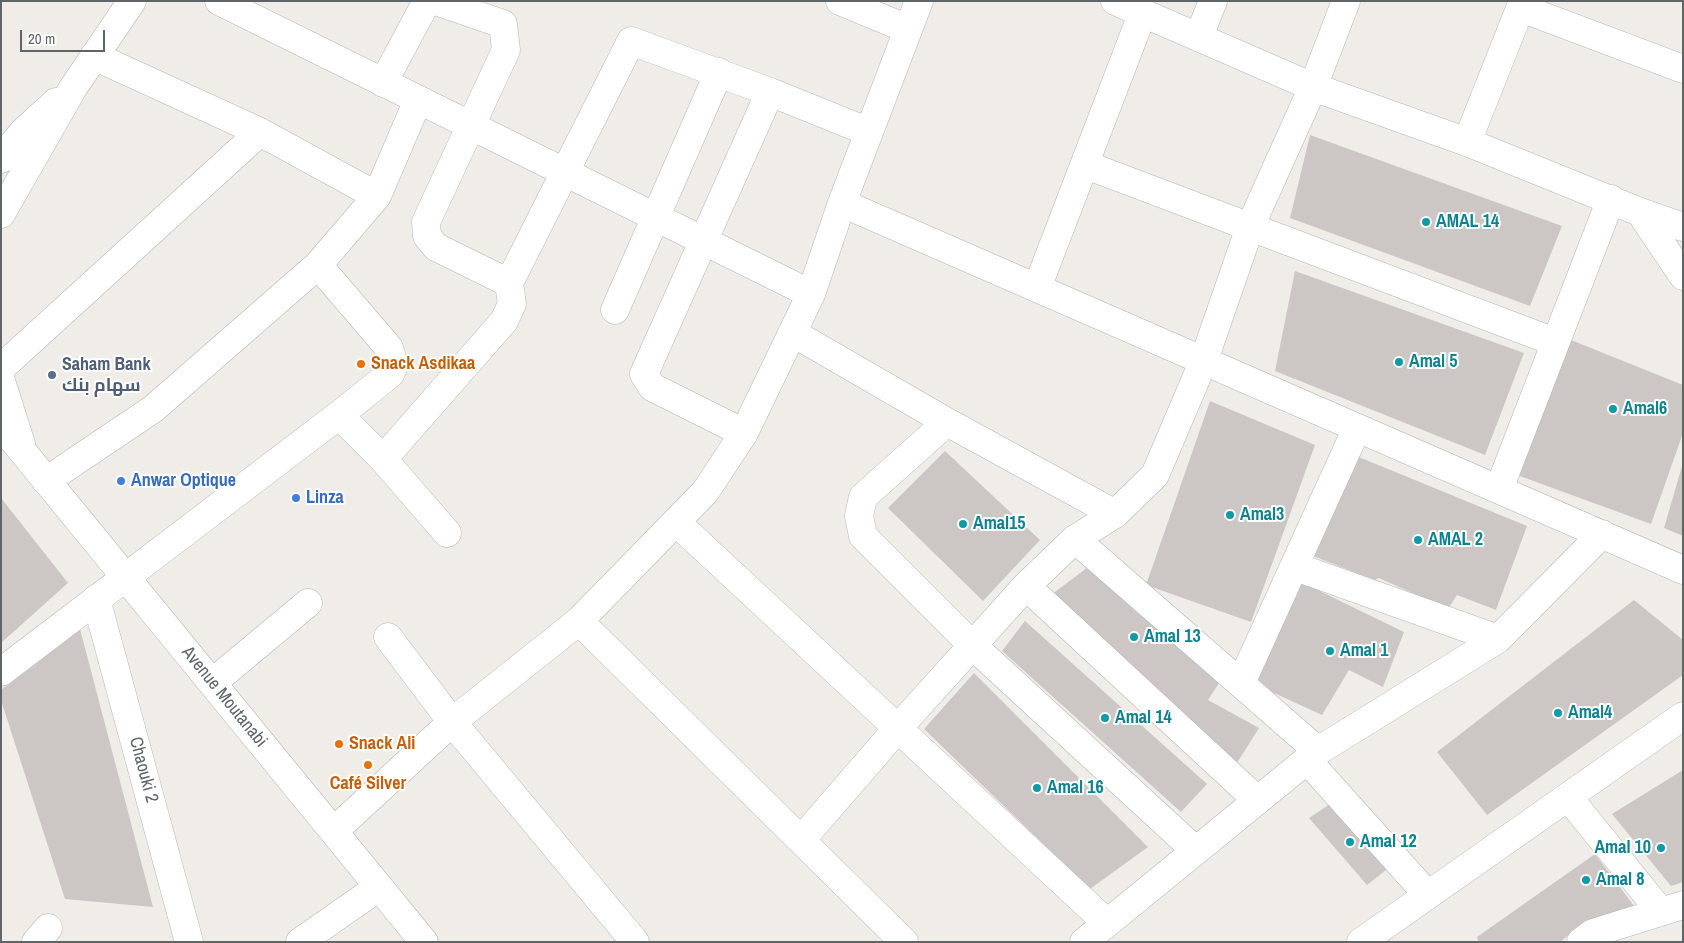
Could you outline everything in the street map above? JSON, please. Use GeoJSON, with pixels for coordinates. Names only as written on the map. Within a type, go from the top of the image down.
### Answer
{"type":"FeatureCollection","features":[{"type":"Feature","properties":{"kind":"street"},"geometry":{"type":"LineString","coordinates":[[1,214],[73,88],[132,1]]}},
{"type":"Feature","properties":{"kind":"street"},"geometry":{"type":"LineString","coordinates":[[219,1],[811,294]]}},
{"type":"Feature","properties":{"kind":"street"},"geometry":{"type":"LineString","coordinates":[[383,83],[427,1]]}},
{"type":"Feature","properties":{"kind":"street"},"geometry":{"type":"LineString","coordinates":[[436,1],[503,24],[506,50],[469,125],[426,222],[427,236],[436,246],[509,283]]}},
{"type":"Feature","properties":{"kind":"street"},"geometry":{"type":"LineString","coordinates":[[840,1],[908,29]]}},
{"type":"Feature","properties":{"kind":"street"},"geometry":{"type":"LineString","coordinates":[[334,831],[452,722],[579,621],[705,492],[744,433],[811,294],[842,202],[919,1]]}},
{"type":"Feature","properties":{"kind":"street"},"geometry":{"type":"LineString","coordinates":[[1115,1],[1313,87],[1467,142],[1640,212],[1683,227]]}},
{"type":"Feature","properties":{"kind":"street"},"geometry":{"type":"LineString","coordinates":[[1199,36],[1213,1]]}},
{"type":"Feature","properties":{"kind":"street"},"geometry":{"type":"LineString","coordinates":[[801,840],[898,728],[1026,586],[1075,539],[1115,514],[1155,474],[1204,360],[1250,227],[1313,87],[1346,1]]}},
{"type":"Feature","properties":{"kind":"street"},"geometry":{"type":"LineString","coordinates":[[1467,142],[1522,4],[1683,69]]}},
{"type":"Feature","properties":{"kind":"street"},"geometry":{"type":"LineString","coordinates":[[1037,288],[1086,165],[1143,12]]}},
{"type":"Feature","properties":{"kind":"street"},"geometry":{"type":"LineString","coordinates":[[383,459],[504,321],[512,304],[509,283],[631,41],[719,72],[869,132]]}},
{"type":"Feature","properties":{"kind":"street"},"geometry":{"type":"LineString","coordinates":[[94,56],[260,132],[377,196]]}},
{"type":"Feature","properties":{"kind":"street"},"geometry":{"type":"LineString","coordinates":[[615,310],[719,72]]}},
{"type":"Feature","properties":{"kind":"street"},"geometry":{"type":"LineString","coordinates":[[1,159],[12,131],[73,88]]}},
{"type":"Feature","properties":{"kind":"street"},"geometry":{"type":"LineString","coordinates":[[744,433],[652,387],[644,374],[770,92]]}},
{"type":"Feature","properties":{"kind":"street"},"geometry":{"type":"LineString","coordinates":[[46,481],[152,409],[318,264],[377,196],[418,100]]}},
{"type":"Feature","properties":{"kind":"street"},"geometry":{"type":"LineString","coordinates":[[1,368],[260,132]]}},
{"type":"Feature","properties":{"kind":"street"},"geometry":{"type":"LineString","coordinates":[[1086,165],[1556,342]]}},
{"type":"Feature","properties":{"kind":"street"},"geometry":{"type":"LineString","coordinates":[[1499,489],[1611,199]]}},
{"type":"Feature","properties":{"kind":"street"},"geometry":{"type":"LineString","coordinates":[[842,202],[1683,570]]}},
{"type":"Feature","properties":{"kind":"street"},"geometry":{"type":"LineString","coordinates":[[1640,212],[1683,276]]}},
{"type":"Feature","properties":{"kind":"street"},"geometry":{"type":"LineString","coordinates":[[2,672],[390,374],[394,365],[389,348],[318,264]]}},
{"type":"Feature","properties":{"kind":"street"},"geometry":{"type":"LineString","coordinates":[[793,333],[947,422],[1115,514]]}},
{"type":"Feature","properties":{"kind":"street"},"geometry":{"type":"LineString","coordinates":[[1,381],[24,453]]}},
{"type":"Feature","properties":{"kind":"street"},"geometry":{"type":"LineString","coordinates":[[340,414],[383,459],[447,533]]}},
{"type":"Feature","properties":{"kind":"street"},"geometry":{"type":"LineString","coordinates":[[947,422],[863,497],[859,516],[862,536],[972,645],[1195,850]]}},
{"type":"Feature","properties":{"kind":"street","name":"Avenue Moutanabi"},"geometry":{"type":"LineString","coordinates":[[1,425],[424,942]]}},
{"type":"Feature","properties":{"kind":"street"},"geometry":{"type":"LineString","coordinates":[[1241,683],[1296,566],[1357,428]]}},
{"type":"Feature","properties":{"kind":"street"},"geometry":{"type":"LineString","coordinates":[[676,522],[1107,922]]}},
{"type":"Feature","properties":{"kind":"street"},"geometry":{"type":"LineString","coordinates":[[1084,942],[1312,756],[1498,639],[1602,534]]}},
{"type":"Feature","properties":{"kind":"street"},"geometry":{"type":"LineString","coordinates":[[1075,539],[1241,683],[1312,756],[1428,895]]}},
{"type":"Feature","properties":{"kind":"street"},"geometry":{"type":"LineString","coordinates":[[1296,566],[1498,639]]}},
{"type":"Feature","properties":{"kind":"street"},"geometry":{"type":"LineString","coordinates":[[1026,586],[1257,800]]}},
{"type":"Feature","properties":{"kind":"street","name":"Chaouki 2"},"geometry":{"type":"LineString","coordinates":[[96,599],[189,942]]}},
{"type":"Feature","properties":{"kind":"street"},"geometry":{"type":"LineString","coordinates":[[212,683],[308,602]]}},
{"type":"Feature","properties":{"kind":"street"},"geometry":{"type":"LineString","coordinates":[[579,621],[904,942]]}},
{"type":"Feature","properties":{"kind":"street"},"geometry":{"type":"LineString","coordinates":[[388,637],[452,722],[635,942]]}},
{"type":"Feature","properties":{"kind":"street"},"geometry":{"type":"LineString","coordinates":[[1361,942],[1683,716]]}},
{"type":"Feature","properties":{"kind":"street"},"geometry":{"type":"LineString","coordinates":[[1568,797],[1672,909],[1590,939]]}},
{"type":"Feature","properties":{"kind":"street"},"geometry":{"type":"LineString","coordinates":[[300,942],[379,887]]}},
{"type":"Feature","properties":{"kind":"building","name":"AMAL 14"},"geometry":{"type":"Polygon","coordinates":[[[1310,135],[1562,226],[1530,306],[1290,218],[1310,135]]]}},
{"type":"Feature","properties":{"kind":"building","name":"Amal 5"},"geometry":{"type":"Polygon","coordinates":[[[1295,271],[1524,353],[1485,455],[1275,371],[1295,271]]]}},
{"type":"Feature","properties":{"kind":"building","name":"Amal6"},"geometry":{"type":"Polygon","coordinates":[[[1571,340],[1683,385],[1683,433],[1651,524],[1517,475],[1571,340]]]}},
{"type":"Feature","properties":{"kind":"building","name":"Amal3"},"geometry":{"type":"Polygon","coordinates":[[[1210,401],[1315,445],[1251,622],[1146,585],[1210,401]]]}},
{"type":"Feature","properties":{"kind":"building","name":"Amal15"},"geometry":{"type":"Polygon","coordinates":[[[945,451],[1040,540],[983,601],[888,508],[945,451]]]}},
{"type":"Feature","properties":{"kind":"building","name":"AMAL 2"},"geometry":{"type":"Polygon","coordinates":[[[1349,453],[1527,526],[1496,610],[1457,595],[1448,609],[1379,578],[1374,580],[1308,554],[1349,453]]]}},
{"type":"Feature","properties":{"kind":"building"},"geometry":{"type":"Polygon","coordinates":[[[1683,466],[1683,536],[1664,528],[1683,466]]]}},
{"type":"Feature","properties":{"kind":"building"},"geometry":{"type":"Polygon","coordinates":[[[1,498],[68,583],[1,643],[1,498]]]}},
{"type":"Feature","properties":{"kind":"building","name":"Amal 13"},"geometry":{"type":"Polygon","coordinates":[[[1088,567],[1221,680],[1208,700],[1259,728],[1235,766],[1051,595],[1088,567]]]}},
{"type":"Feature","properties":{"kind":"building","name":"Amal 1"},"geometry":{"type":"Polygon","coordinates":[[[1297,580],[1404,632],[1383,687],[1349,670],[1322,715],[1248,681],[1297,580]]]}},
{"type":"Feature","properties":{"kind":"building","name":"Amal4"},"geometry":{"type":"Polygon","coordinates":[[[1634,600],[1683,640],[1683,675],[1487,815],[1437,752],[1634,600]]]}},
{"type":"Feature","properties":{"kind":"building","name":"Amal 14"},"geometry":{"type":"Polygon","coordinates":[[[1025,621],[1207,784],[1181,812],[1002,651],[1025,621]]]}},
{"type":"Feature","properties":{"kind":"building"},"geometry":{"type":"Polygon","coordinates":[[[80,629],[153,907],[65,899],[1,700],[1,690],[80,629]]]}},
{"type":"Feature","properties":{"kind":"building","name":"Amal 16"},"geometry":{"type":"Polygon","coordinates":[[[974,673],[1148,847],[1090,889],[924,729],[974,673]]]}},
{"type":"Feature","properties":{"kind":"building","name":"Amal 10"},"geometry":{"type":"Polygon","coordinates":[[[1683,770],[1683,882],[1671,886],[1612,814],[1683,770]]]}},
{"type":"Feature","properties":{"kind":"building","name":"Amal 12"},"geometry":{"type":"Polygon","coordinates":[[[1336,800],[1391,866],[1367,885],[1309,818],[1336,800]]]}},
{"type":"Feature","properties":{"kind":"building","name":"Amal 8"},"geometry":{"type":"Polygon","coordinates":[[[1595,854],[1634,906],[1586,921],[1560,942],[1479,942],[1477,937],[1595,854]]]}},
{"type":"Feature","properties":{"kind":"place","name":"AMAL 14"},"geometry":{"type":"Point","coordinates":[1426,222]}},
{"type":"Feature","properties":{"kind":"place","name":"Amal 5"},"geometry":{"type":"Point","coordinates":[1399,362]}},
{"type":"Feature","properties":{"kind":"place","name":"Snack Asdikaa"},"geometry":{"type":"Point","coordinates":[361,364]}},
{"type":"Feature","properties":{"kind":"place","name":"Saham Bank سهام بنك"},"geometry":{"type":"Point","coordinates":[52,375]}},
{"type":"Feature","properties":{"kind":"place","name":"Amal6"},"geometry":{"type":"Point","coordinates":[1613,409]}},
{"type":"Feature","properties":{"kind":"place","name":"Anwar Optique"},"geometry":{"type":"Point","coordinates":[121,481]}},
{"type":"Feature","properties":{"kind":"place","name":"Linza"},"geometry":{"type":"Point","coordinates":[296,498]}},
{"type":"Feature","properties":{"kind":"place","name":"Amal3"},"geometry":{"type":"Point","coordinates":[1230,515]}},
{"type":"Feature","properties":{"kind":"place","name":"Amal15"},"geometry":{"type":"Point","coordinates":[963,524]}},
{"type":"Feature","properties":{"kind":"place","name":"AMAL 2"},"geometry":{"type":"Point","coordinates":[1418,540]}},
{"type":"Feature","properties":{"kind":"place","name":"Amal 13"},"geometry":{"type":"Point","coordinates":[1134,637]}},
{"type":"Feature","properties":{"kind":"place","name":"Amal 1"},"geometry":{"type":"Point","coordinates":[1330,651]}},
{"type":"Feature","properties":{"kind":"place","name":"Amal4"},"geometry":{"type":"Point","coordinates":[1558,713]}},
{"type":"Feature","properties":{"kind":"place","name":"Amal 14"},"geometry":{"type":"Point","coordinates":[1105,718]}},
{"type":"Feature","properties":{"kind":"place","name":"Snack Ali"},"geometry":{"type":"Point","coordinates":[339,744]}},
{"type":"Feature","properties":{"kind":"place","name":"Café Silver"},"geometry":{"type":"Point","coordinates":[368,765]}},
{"type":"Feature","properties":{"kind":"place","name":"Amal 16"},"geometry":{"type":"Point","coordinates":[1037,788]}},
{"type":"Feature","properties":{"kind":"place","name":"Amal 12"},"geometry":{"type":"Point","coordinates":[1350,842]}},
{"type":"Feature","properties":{"kind":"place","name":"Amal 10"},"geometry":{"type":"Point","coordinates":[1661,848]}},
{"type":"Feature","properties":{"kind":"place","name":"Amal 8"},"geometry":{"type":"Point","coordinates":[1586,880]}}]}
